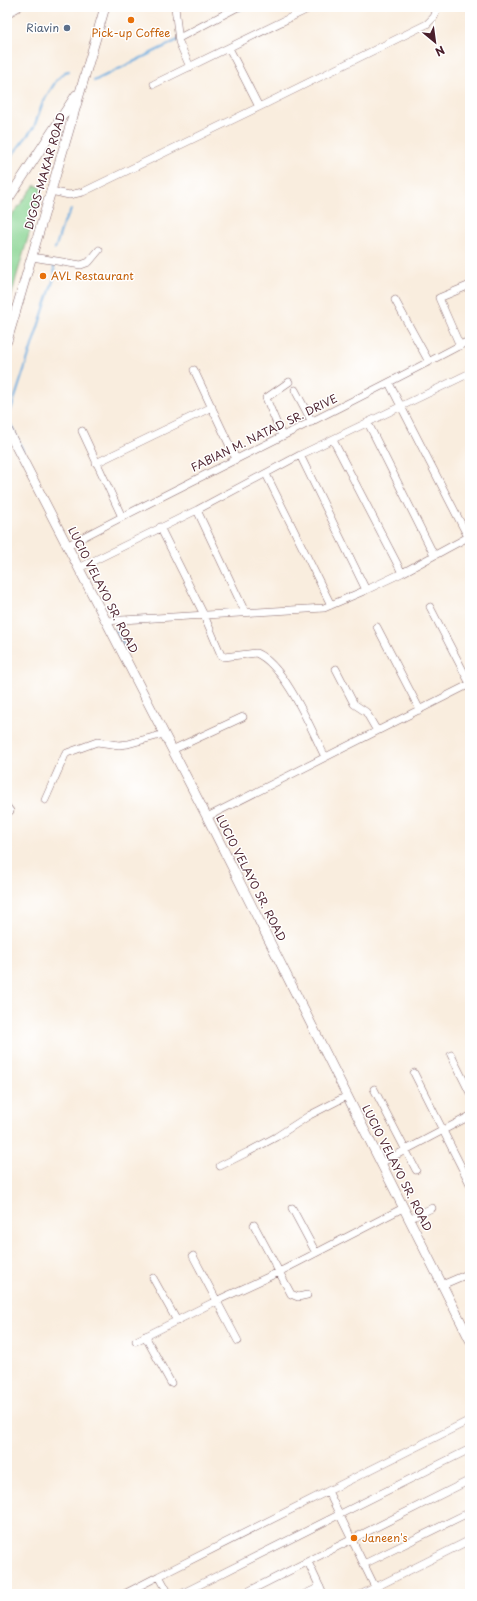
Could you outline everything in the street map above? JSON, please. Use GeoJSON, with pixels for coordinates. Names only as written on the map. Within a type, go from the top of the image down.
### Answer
{"type":"FeatureCollection","features":[{"type":"Feature","properties":{"kind":"main road","name":"DIGOS-MAKAR ROAD"},"geometry":{"type":"LineString","coordinates":[[7,341],[105,7]]}},
{"type":"Feature","properties":{"kind":"main road"},"geometry":{"type":"LineString","coordinates":[[7,201],[82,86]]}},
{"type":"Feature","properties":{"kind":"main road","name":"LUCIO VELAYO SR. ROAD"},"geometry":{"type":"LineString","coordinates":[[7,429],[207,817],[470,1340]]}},
{"type":"Feature","properties":{"kind":"street"},"geometry":{"type":"LineString","coordinates":[[7,14],[19,7]]}},
{"type":"Feature","properties":{"kind":"street"},"geometry":{"type":"LineString","coordinates":[[175,7],[179,38],[190,67]]}},
{"type":"Feature","properties":{"kind":"street"},"geometry":{"type":"LineString","coordinates":[[179,38],[238,7]]}},
{"type":"Feature","properties":{"kind":"street"},"geometry":{"type":"LineString","coordinates":[[154,84],[312,7]]}},
{"type":"Feature","properties":{"kind":"street"},"geometry":{"type":"LineString","coordinates":[[51,191],[69,195],[83,192],[427,24],[434,17],[436,12],[433,7]]}},
{"type":"Feature","properties":{"kind":"street"},"geometry":{"type":"LineString","coordinates":[[229,48],[259,107]]}},
{"type":"Feature","properties":{"kind":"street"},"geometry":{"type":"LineString","coordinates":[[32,257],[81,265],[89,262],[99,250]]}},
{"type":"Feature","properties":{"kind":"street"},"geometry":{"type":"LineString","coordinates":[[460,346],[439,298],[470,285]]}},
{"type":"Feature","properties":{"kind":"street"},"geometry":{"type":"LineString","coordinates":[[395,300],[429,362]]}},
{"type":"Feature","properties":{"kind":"street","name":"FABIAN M. NATAD SR. DRIVE"},"geometry":{"type":"LineString","coordinates":[[68,545],[389,383],[470,340]]}},
{"type":"Feature","properties":{"kind":"street"},"geometry":{"type":"LineString","coordinates":[[194,370],[236,459]]}},
{"type":"Feature","properties":{"kind":"street"},"geometry":{"type":"LineString","coordinates":[[79,568],[197,510],[300,455],[470,373]]}},
{"type":"Feature","properties":{"kind":"street"},"geometry":{"type":"LineString","coordinates":[[282,436],[266,398],[289,382]]}},
{"type":"Feature","properties":{"kind":"street"},"geometry":{"type":"LineString","coordinates":[[105,621],[324,608],[402,573],[469,537],[389,383]]}},
{"type":"Feature","properties":{"kind":"street"},"geometry":{"type":"LineString","coordinates":[[295,390],[312,422]]}},
{"type":"Feature","properties":{"kind":"street"},"geometry":{"type":"LineString","coordinates":[[96,463],[212,407]]}},
{"type":"Feature","properties":{"kind":"street"},"geometry":{"type":"LineString","coordinates":[[368,423],[434,555]]}},
{"type":"Feature","properties":{"kind":"street"},"geometry":{"type":"LineString","coordinates":[[82,431],[122,517]]}},
{"type":"Feature","properties":{"kind":"street"},"geometry":{"type":"LineString","coordinates":[[333,440],[402,573]]}},
{"type":"Feature","properties":{"kind":"street"},"geometry":{"type":"LineString","coordinates":[[300,455],[366,590]]}},
{"type":"Feature","properties":{"kind":"street"},"geometry":{"type":"LineString","coordinates":[[266,474],[331,605]]}},
{"type":"Feature","properties":{"kind":"street"},"geometry":{"type":"LineString","coordinates":[[197,510],[245,612]]}},
{"type":"Feature","properties":{"kind":"street"},"geometry":{"type":"LineString","coordinates":[[160,527],[223,656],[256,652],[272,664],[294,696],[325,757]]}},
{"type":"Feature","properties":{"kind":"street"},"geometry":{"type":"LineString","coordinates":[[207,817],[469,686],[430,607]]}},
{"type":"Feature","properties":{"kind":"street"},"geometry":{"type":"LineString","coordinates":[[377,627],[420,710]]}},
{"type":"Feature","properties":{"kind":"street"},"geometry":{"type":"LineString","coordinates":[[336,669],[354,704],[366,712],[377,731]]}},
{"type":"Feature","properties":{"kind":"street"},"geometry":{"type":"LineString","coordinates":[[172,750],[243,717]]}},
{"type":"Feature","properties":{"kind":"street"},"geometry":{"type":"LineString","coordinates":[[45,800],[67,753],[97,742],[119,745],[128,744],[164,734]]}},
{"type":"Feature","properties":{"kind":"street"},"geometry":{"type":"LineString","coordinates":[[451,1055],[470,1093]]}},
{"type":"Feature","properties":{"kind":"street"},"geometry":{"type":"LineString","coordinates":[[414,1073],[470,1184]]}},
{"type":"Feature","properties":{"kind":"street"},"geometry":{"type":"LineString","coordinates":[[374,1090],[416,1170]]}},
{"type":"Feature","properties":{"kind":"street"},"geometry":{"type":"LineString","coordinates":[[220,1166],[262,1145],[310,1115],[347,1096]]}},
{"type":"Feature","properties":{"kind":"street"},"geometry":{"type":"LineString","coordinates":[[381,1163],[470,1116]]}},
{"type":"Feature","properties":{"kind":"street"},"geometry":{"type":"LineString","coordinates":[[292,1208],[316,1253]]}},
{"type":"Feature","properties":{"kind":"street"},"geometry":{"type":"LineString","coordinates":[[136,1341],[216,1301],[279,1272],[403,1208]]}},
{"type":"Feature","properties":{"kind":"street"},"geometry":{"type":"LineString","coordinates":[[408,1219],[432,1208]]}},
{"type":"Feature","properties":{"kind":"street"},"geometry":{"type":"LineString","coordinates":[[254,1225],[279,1272],[282,1281],[291,1294],[298,1297],[307,1295]]}},
{"type":"Feature","properties":{"kind":"street"},"geometry":{"type":"LineString","coordinates":[[193,1256],[238,1341]]}},
{"type":"Feature","properties":{"kind":"street"},"geometry":{"type":"LineString","coordinates":[[442,1285],[470,1273]]}},
{"type":"Feature","properties":{"kind":"street"},"geometry":{"type":"LineString","coordinates":[[153,1278],[177,1321]]}},
{"type":"Feature","properties":{"kind":"street"},"geometry":{"type":"LineString","coordinates":[[145,1336],[171,1383]]}},
{"type":"Feature","properties":{"kind":"street"},"geometry":{"type":"LineString","coordinates":[[124,1594],[328,1490],[470,1420]]}},
{"type":"Feature","properties":{"kind":"street"},"geometry":{"type":"LineString","coordinates":[[181,1594],[470,1449]]}},
{"type":"Feature","properties":{"kind":"street"},"geometry":{"type":"LineString","coordinates":[[243,1594],[470,1480]]}},
{"type":"Feature","properties":{"kind":"street"},"geometry":{"type":"LineString","coordinates":[[328,1490],[376,1587]]}},
{"type":"Feature","properties":{"kind":"street"},"geometry":{"type":"LineString","coordinates":[[364,1564],[470,1512]]}},
{"type":"Feature","properties":{"kind":"street"},"geometry":{"type":"LineString","coordinates":[[362,1594],[470,1540]]}},
{"type":"Feature","properties":{"kind":"street"},"geometry":{"type":"LineString","coordinates":[[308,1562],[323,1594]]}},
{"type":"Feature","properties":{"kind":"street"},"geometry":{"type":"LineString","coordinates":[[159,1576],[168,1594]]}},
{"type":"Feature","properties":{"kind":"street"},"geometry":{"type":"LineString","coordinates":[[305,1594],[320,1586]]}},
{"type":"Feature","properties":{"kind":"green space"},"geometry":{"type":"Polygon","coordinates":[[[36,185],[41,188],[40,197],[7,314],[7,222],[36,185]]]}},
{"type":"Feature","properties":{"kind":"waterway"},"geometry":{"type":"LineString","coordinates":[[239,10],[245,7]]}},
{"type":"Feature","properties":{"kind":"waterway"},"geometry":{"type":"LineString","coordinates":[[94,81],[178,40]]}},
{"type":"Feature","properties":{"kind":"waterway"},"geometry":{"type":"LineString","coordinates":[[7,162],[34,127],[43,102],[56,81],[65,72],[69,71]]}},
{"type":"Feature","properties":{"kind":"waterway"},"geometry":{"type":"LineString","coordinates":[[55,249],[63,224],[71,210]]}},
{"type":"Feature","properties":{"kind":"waterway"},"geometry":{"type":"LineString","coordinates":[[23,451],[8,419],[55,275],[53,262]]}},
{"type":"Feature","properties":{"kind":"waterway"},"geometry":{"type":"LineString","coordinates":[[7,403],[10,410]]}},
{"type":"Feature","properties":{"kind":"waterway"},"geometry":{"type":"LineString","coordinates":[[115,628],[124,646]]}},
{"type":"Feature","properties":{"kind":"place","name":"Pick-up Coffee"},"geometry":{"type":"Point","coordinates":[131,20]}},
{"type":"Feature","properties":{"kind":"place","name":"Riavin"},"geometry":{"type":"Point","coordinates":[67,28]}},
{"type":"Feature","properties":{"kind":"place","name":"AVL Restaurant"},"geometry":{"type":"Point","coordinates":[43,276]}},
{"type":"Feature","properties":{"kind":"place","name":"Janeen's"},"geometry":{"type":"Point","coordinates":[354,1538]}}]}
